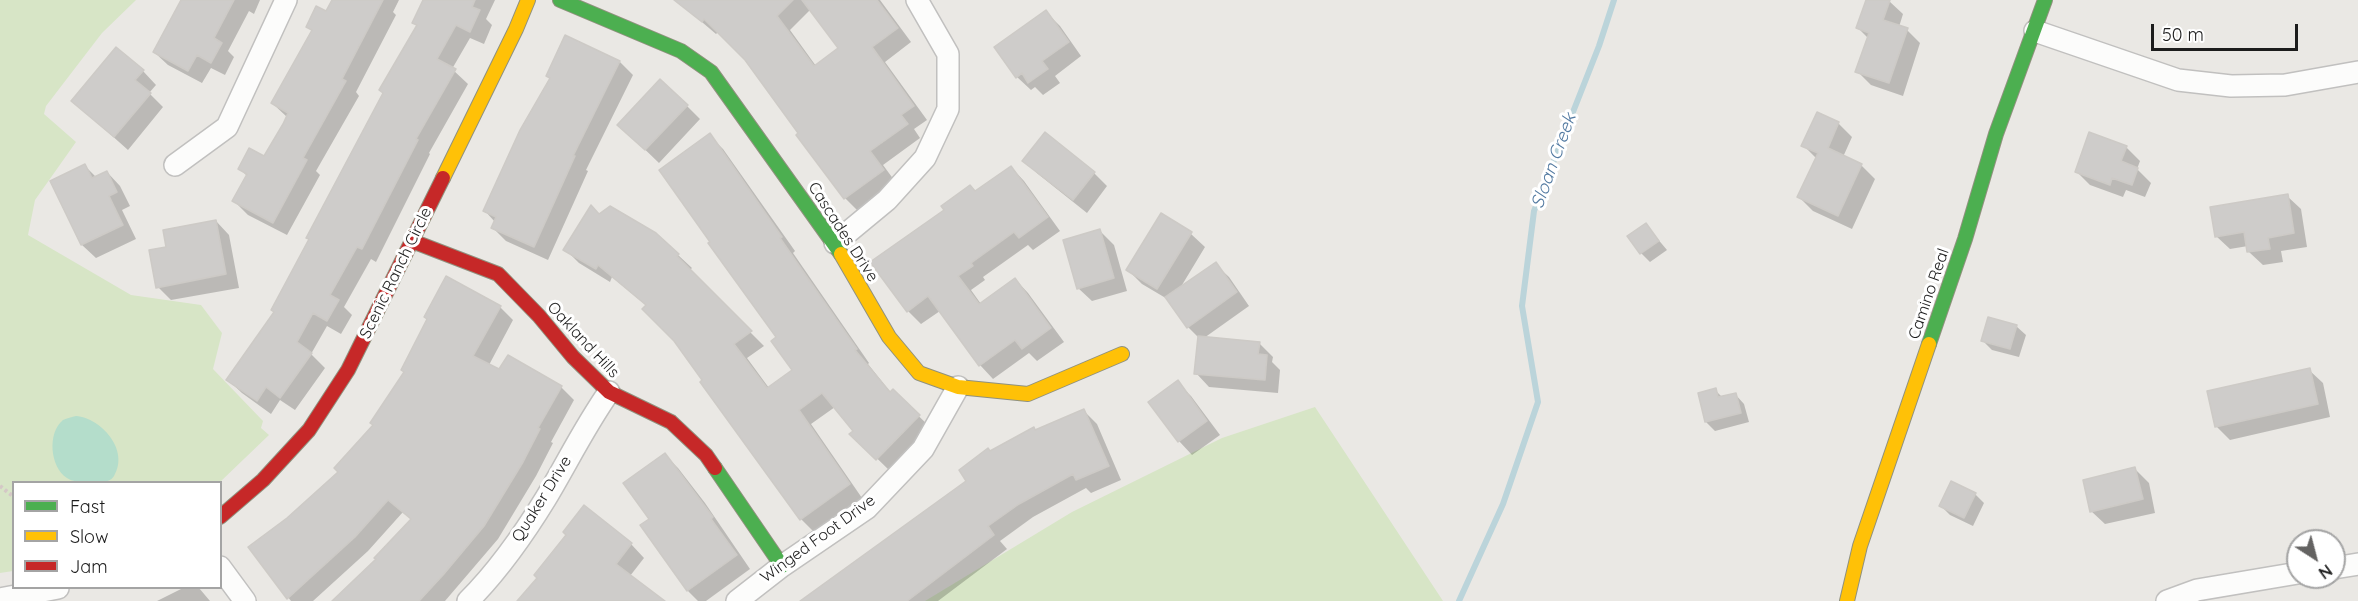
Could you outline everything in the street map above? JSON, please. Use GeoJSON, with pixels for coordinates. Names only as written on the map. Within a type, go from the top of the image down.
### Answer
{"type":"FeatureCollection","features":[{"type":"Feature","properties":{"kind":"street"},"geometry":{"type":"LineString","coordinates":[[175,165],[227,127],[286,0]]}},
{"type":"Feature","properties":{"kind":"street","name":"Scenic Ranch Circle"},"geometry":{"type":"LineString","coordinates":[[222,515],[263,480],[288,454],[327,403],[348,370],[516,29],[528,0]]}},
{"type":"Feature","properties":{"kind":"street","name":"Cascades Drive"},"geometry":{"type":"LineString","coordinates":[[560,0],[681,51],[711,72],[835,243],[889,337],[919,373],[958,387],[1028,394],[1122,354]]}},
{"type":"Feature","properties":{"kind":"street"},"geometry":{"type":"LineString","coordinates":[[835,243],[887,200],[925,158],[948,109],[948,54],[917,0]]}},
{"type":"Feature","properties":{"kind":"street","name":"Camino Real"},"geometry":{"type":"LineString","coordinates":[[1847,601],[1860,546],[1965,239],[1996,134],[2045,0]]}},
{"type":"Feature","properties":{"kind":"street"},"geometry":{"type":"LineString","coordinates":[[2035,31],[2178,80],[2231,86],[2285,85],[2358,72]]}},
{"type":"Feature","properties":{"kind":"street","name":"Oakland Hills"},"geometry":{"type":"LineString","coordinates":[[412,241],[498,274],[539,316],[573,357],[609,392],[671,422],[706,455],[782,566]]}},
{"type":"Feature","properties":{"kind":"street","name":"Winged Foot Drive"},"geometry":{"type":"LineString","coordinates":[[737,601],[782,566],[867,508],[923,449],[958,387]]}},
{"type":"Feature","properties":{"kind":"street","name":"Quaker Drive"},"geometry":{"type":"LineString","coordinates":[[468,601],[488,581],[545,499],[588,422],[609,392]]}},
{"type":"Feature","properties":{"kind":"street"},"geometry":{"type":"LineString","coordinates":[[222,570],[245,601]]}},
{"type":"Feature","properties":{"kind":"street"},"geometry":{"type":"LineString","coordinates":[[2167,601],[2197,590],[2286,575]]}},
{"type":"Feature","properties":{"kind":"street"},"geometry":{"type":"LineString","coordinates":[[0,599],[53,589]]}},
{"type":"Feature","properties":{"kind":"path"},"geometry":{"type":"LineString","coordinates":[[0,486],[12,495]]}},
{"type":"Feature","properties":{"kind":"green space"},"geometry":{"type":"Polygon","coordinates":[[[0,0],[136,0],[102,33],[46,106],[44,114],[76,142],[35,200],[28,235],[131,295],[201,305],[222,333],[213,369],[263,421],[261,428],[269,435],[221,481],[12,481],[12,571],[0,573],[0,0]]]}},
{"type":"Feature","properties":{"kind":"green space"},"geometry":{"type":"Polygon","coordinates":[[[1315,407],[1443,601],[925,601],[1072,512],[1222,438],[1315,407]]]}},
{"type":"Feature","properties":{"kind":"green space"},"geometry":{"type":"Polygon","coordinates":[[[76,416],[85,418],[103,429],[110,437],[116,446],[118,466],[110,480],[73,481],[61,473],[54,458],[53,441],[54,433],[63,420],[76,416]]]}},
{"type":"Feature","properties":{"kind":"building"},"geometry":{"type":"Polygon","coordinates":[[[181,0],[234,0],[214,38],[222,43],[211,63],[197,55],[188,71],[153,52],[181,0]]]}},
{"type":"Feature","properties":{"kind":"building"},"geometry":{"type":"Polygon","coordinates":[[[332,0],[383,0],[342,79],[346,81],[303,158],[307,160],[273,223],[232,201],[247,174],[238,169],[249,148],[264,156],[283,124],[288,113],[271,103],[312,30],[306,27],[316,6],[326,11],[332,0]]]}},
{"type":"Feature","properties":{"kind":"building"},"geometry":{"type":"Polygon","coordinates":[[[423,0],[475,0],[472,7],[480,10],[470,32],[456,25],[437,59],[456,69],[416,139],[418,140],[362,249],[357,247],[330,295],[339,300],[327,321],[313,313],[297,342],[312,353],[280,398],[266,387],[257,401],[226,380],[274,312],[271,310],[309,239],[306,238],[383,93],[379,90],[417,25],[412,23],[423,0]]]}},
{"type":"Feature","properties":{"kind":"building"},"geometry":{"type":"Polygon","coordinates":[[[674,0],[793,0],[777,16],[814,66],[838,48],[802,0],[877,0],[898,28],[872,47],[914,106],[901,115],[908,124],[870,151],[884,170],[844,199],[796,135],[798,133],[745,60],[704,19],[702,22],[674,0]]]}},
{"type":"Feature","properties":{"kind":"building"},"geometry":{"type":"Polygon","coordinates":[[[1866,0],[1890,0],[1883,20],[1908,28],[1889,83],[1855,72],[1869,33],[1856,28],[1866,0]]]}},
{"type":"Feature","properties":{"kind":"building"},"geometry":{"type":"Polygon","coordinates":[[[1046,10],[1069,42],[1042,61],[1048,69],[1028,83],[1022,73],[1016,78],[994,47],[1046,10]]]}},
{"type":"Feature","properties":{"kind":"building"},"geometry":{"type":"Polygon","coordinates":[[[565,35],[620,61],[573,156],[575,156],[534,247],[491,228],[496,217],[483,211],[520,130],[550,78],[546,76],[565,35]]]}},
{"type":"Feature","properties":{"kind":"building"},"geometry":{"type":"Polygon","coordinates":[[[116,47],[144,70],[135,80],[151,93],[114,137],[71,101],[116,47]]]}},
{"type":"Feature","properties":{"kind":"building"},"geometry":{"type":"Polygon","coordinates":[[[660,79],[688,105],[645,150],[617,125],[660,79]]]}},
{"type":"Feature","properties":{"kind":"building"},"geometry":{"type":"Polygon","coordinates":[[[1817,112],[1839,122],[1828,148],[1862,164],[1838,216],[1797,197],[1818,153],[1801,146],[1817,112]]]}},
{"type":"Feature","properties":{"kind":"building"},"geometry":{"type":"Polygon","coordinates":[[[1045,132],[1095,172],[1073,200],[1022,161],[1045,132]]]}},
{"type":"Feature","properties":{"kind":"building"},"geometry":{"type":"Polygon","coordinates":[[[2089,132],[2127,146],[2121,161],[2138,168],[2132,185],[2112,178],[2110,185],[2075,172],[2089,132]]]}},
{"type":"Feature","properties":{"kind":"building"},"geometry":{"type":"Polygon","coordinates":[[[710,133],[857,349],[855,350],[890,392],[893,389],[920,415],[876,460],[849,434],[853,431],[822,393],[799,410],[850,484],[800,520],[700,382],[702,380],[674,341],[642,309],[646,305],[598,265],[596,269],[563,250],[591,205],[599,214],[610,206],[656,233],[752,331],[734,344],[767,388],[792,370],[771,341],[776,337],[659,170],[710,133]]]}},
{"type":"Feature","properties":{"kind":"building"},"geometry":{"type":"Polygon","coordinates":[[[85,164],[92,178],[107,171],[117,192],[109,196],[123,225],[81,245],[50,181],[85,164]]]}},
{"type":"Feature","properties":{"kind":"building"},"geometry":{"type":"Polygon","coordinates":[[[1011,166],[1048,217],[1019,238],[1014,232],[971,263],[973,266],[958,276],[979,304],[1015,278],[1051,328],[1022,349],[1015,340],[979,366],[928,296],[907,312],[870,262],[944,210],[941,206],[970,185],[975,191],[1011,166]]]}},
{"type":"Feature","properties":{"kind":"building"},"geometry":{"type":"Polygon","coordinates":[[[2288,194],[2294,233],[2268,238],[2270,249],[2247,252],[2244,232],[2215,237],[2210,207],[2288,194]]]}},
{"type":"Feature","properties":{"kind":"building"},"geometry":{"type":"Polygon","coordinates":[[[1161,213],[1192,232],[1157,289],[1126,270],[1161,213]]]}},
{"type":"Feature","properties":{"kind":"building"},"geometry":{"type":"Polygon","coordinates":[[[216,220],[226,274],[156,288],[149,250],[166,247],[163,230],[216,220]]]}},
{"type":"Feature","properties":{"kind":"building"},"geometry":{"type":"Polygon","coordinates":[[[1646,223],[1659,241],[1640,254],[1627,236],[1646,223]]]}},
{"type":"Feature","properties":{"kind":"building"},"geometry":{"type":"Polygon","coordinates":[[[1100,229],[1114,278],[1077,289],[1063,240],[1100,229]]]}},
{"type":"Feature","properties":{"kind":"building"},"geometry":{"type":"Polygon","coordinates":[[[1216,262],[1237,292],[1187,328],[1165,297],[1216,262]]]}},
{"type":"Feature","properties":{"kind":"building"},"geometry":{"type":"Polygon","coordinates":[[[446,276],[501,306],[473,356],[499,369],[508,355],[562,386],[538,428],[540,429],[523,462],[484,526],[419,601],[332,601],[376,559],[374,558],[411,519],[388,500],[355,537],[287,599],[248,547],[287,518],[338,472],[334,468],[373,425],[370,423],[404,372],[401,370],[427,319],[424,317],[446,276]]]}},
{"type":"Feature","properties":{"kind":"building"},"geometry":{"type":"Polygon","coordinates":[[[1988,317],[2017,325],[2010,349],[1981,341],[1988,317]]]}},
{"type":"Feature","properties":{"kind":"building"},"geometry":{"type":"Polygon","coordinates":[[[1198,336],[1260,342],[1258,354],[1267,355],[1265,380],[1194,374],[1198,336]]]}},
{"type":"Feature","properties":{"kind":"building"},"geometry":{"type":"Polygon","coordinates":[[[2310,368],[2318,404],[2215,427],[2207,391],[2310,368]]]}},
{"type":"Feature","properties":{"kind":"building"},"geometry":{"type":"Polygon","coordinates":[[[1178,380],[1207,421],[1178,442],[1148,402],[1178,380]]]}},
{"type":"Feature","properties":{"kind":"building"},"geometry":{"type":"Polygon","coordinates":[[[1716,388],[1718,397],[1736,393],[1741,413],[1705,422],[1698,393],[1716,388]]]}},
{"type":"Feature","properties":{"kind":"building"},"geometry":{"type":"Polygon","coordinates":[[[1084,409],[1109,466],[1076,480],[1073,474],[1019,504],[988,526],[994,535],[907,601],[800,601],[966,481],[959,470],[988,448],[990,451],[1034,427],[1035,430],[1084,409]]]}},
{"type":"Feature","properties":{"kind":"building"},"geometry":{"type":"Polygon","coordinates":[[[665,453],[713,517],[711,519],[737,555],[687,591],[640,525],[649,519],[623,483],[665,453]]]}},
{"type":"Feature","properties":{"kind":"building"},"geometry":{"type":"Polygon","coordinates":[[[2135,467],[2143,499],[2090,512],[2083,480],[2135,467]]]}},
{"type":"Feature","properties":{"kind":"building"},"geometry":{"type":"Polygon","coordinates":[[[1951,481],[1976,493],[1964,518],[1939,506],[1951,481]]]}},
{"type":"Feature","properties":{"kind":"building"},"geometry":{"type":"Polygon","coordinates":[[[584,505],[632,543],[616,564],[665,601],[517,601],[537,578],[534,575],[566,535],[563,532],[584,505]]]}},
{"type":"Feature","properties":{"kind":"waterway","name":"Sloan Creek"},"geometry":{"type":"LineString","coordinates":[[1459,601],[1503,504],[1538,402],[1522,306],[1534,211],[1599,46],[1614,0]]}},
{"type":"Feature","properties":{"kind":"traffic: fast"},"geometry":{"type":"LineString","coordinates":[[560,0],[681,51],[711,72],[841,254]]}},
{"type":"Feature","properties":{"kind":"traffic: fast"},"geometry":{"type":"LineString","coordinates":[[1929,344],[1965,239],[1996,134],[2045,0]]}},
{"type":"Feature","properties":{"kind":"traffic: fast"},"geometry":{"type":"LineString","coordinates":[[715,468],[782,566]]}},
{"type":"Feature","properties":{"kind":"traffic: slow"},"geometry":{"type":"LineString","coordinates":[[443,178],[528,0]]}},
{"type":"Feature","properties":{"kind":"traffic: slow"},"geometry":{"type":"LineString","coordinates":[[841,254],[889,337],[919,373],[958,387],[1028,394],[1122,354]]}},
{"type":"Feature","properties":{"kind":"traffic: slow"},"geometry":{"type":"LineString","coordinates":[[1847,601],[1860,546],[1929,344]]}},
{"type":"Feature","properties":{"kind":"traffic: jam"},"geometry":{"type":"LineString","coordinates":[[222,515],[263,480],[309,430],[348,370],[443,178]]}},
{"type":"Feature","properties":{"kind":"traffic: jam"},"geometry":{"type":"LineString","coordinates":[[412,241],[498,274],[539,316],[573,357],[609,392],[671,422],[706,455],[715,468]]}}]}
